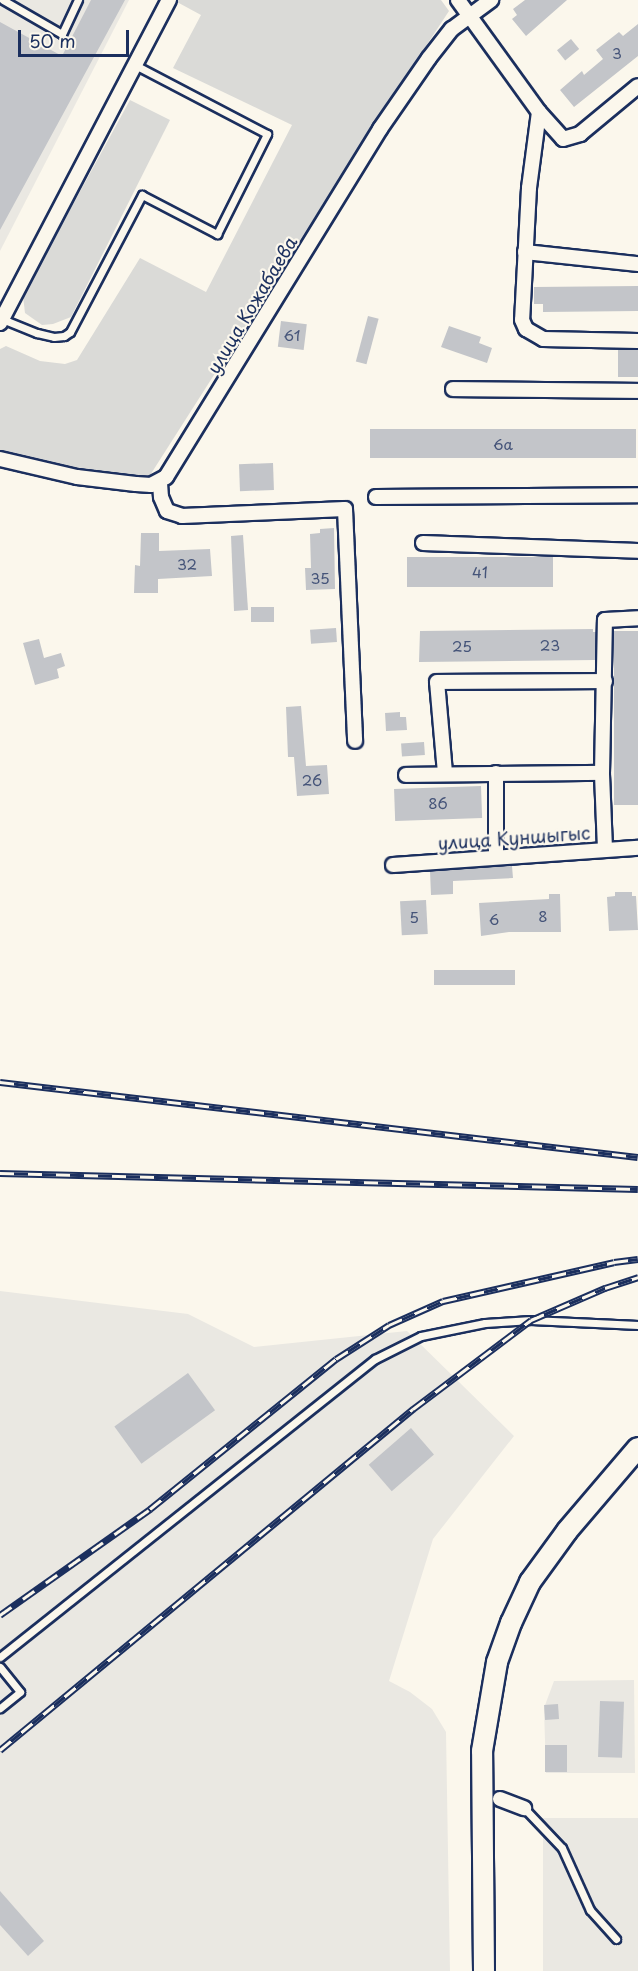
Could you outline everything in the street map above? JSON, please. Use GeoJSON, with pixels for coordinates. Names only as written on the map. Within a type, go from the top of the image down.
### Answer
{"type":"FeatureCollection","features":[{"type":"Feature","properties":{"kind":"main road"},"geometry":{"type":"LineString","coordinates":[[484,1971],[482,1751],[495,1673],[511,1623],[530,1582],[567,1530],[638,1448]]}},
{"type":"Feature","properties":{"kind":"street"},"geometry":{"type":"LineString","coordinates":[[1,320],[169,0]]}},
{"type":"Feature","properties":{"kind":"street"},"geometry":{"type":"LineString","coordinates":[[458,0],[559,136],[569,139],[580,134],[638,86]]}},
{"type":"Feature","properties":{"kind":"street","name":"улица Кожабаева"},"geometry":{"type":"LineString","coordinates":[[160,483],[172,471],[380,129],[452,29],[491,0]]}},
{"type":"Feature","properties":{"kind":"street"},"geometry":{"type":"LineString","coordinates":[[539,112],[529,188],[522,320],[533,334],[543,339],[638,341]]}},
{"type":"Feature","properties":{"kind":"street"},"geometry":{"type":"LineString","coordinates":[[525,252],[638,264]]}},
{"type":"Feature","properties":{"kind":"street"},"geometry":{"type":"LineString","coordinates":[[453,390],[638,391]]}},
{"type":"Feature","properties":{"kind":"street"},"geometry":{"type":"LineString","coordinates":[[0,459],[77,477],[136,484],[160,483],[161,497],[167,511],[175,515],[345,509],[355,741]]}},
{"type":"Feature","properties":{"kind":"street"},"geometry":{"type":"LineString","coordinates":[[376,497],[638,495]]}},
{"type":"Feature","properties":{"kind":"street"},"geometry":{"type":"LineString","coordinates":[[423,543],[638,550]]}},
{"type":"Feature","properties":{"kind":"street"},"geometry":{"type":"LineString","coordinates":[[605,849],[602,772],[605,621],[638,618]]}},
{"type":"Feature","properties":{"kind":"street"},"geometry":{"type":"LineString","coordinates":[[445,773],[437,682],[605,681]]}},
{"type":"Feature","properties":{"kind":"street"},"geometry":{"type":"LineString","coordinates":[[406,775],[602,772]]}},
{"type":"Feature","properties":{"kind":"street"},"geometry":{"type":"LineString","coordinates":[[496,773],[496,857]]}},
{"type":"Feature","properties":{"kind":"street","name":"улица Куншыгыс"},"geometry":{"type":"LineString","coordinates":[[393,864],[638,848]]}},
{"type":"Feature","properties":{"kind":"street"},"geometry":{"type":"LineString","coordinates":[[501,1799],[524,1808]]}},
{"type":"Feature","properties":{"kind":"lane"},"geometry":{"type":"LineString","coordinates":[[3,0],[62,34],[78,0]]}},
{"type":"Feature","properties":{"kind":"lane"},"geometry":{"type":"LineString","coordinates":[[1,320],[54,337],[64,336],[70,332],[142,195],[217,234],[267,134],[136,66]]}},
{"type":"Feature","properties":{"kind":"lane"},"geometry":{"type":"LineString","coordinates":[[0,1657],[375,1359],[421,1336],[485,1323],[531,1320],[638,1326]]}},
{"type":"Feature","properties":{"kind":"lane"},"geometry":{"type":"LineString","coordinates":[[0,1667],[20,1692],[0,1708]]}},
{"type":"Feature","properties":{"kind":"lane"},"geometry":{"type":"LineString","coordinates":[[482,1789],[501,1799]]}},
{"type":"Feature","properties":{"kind":"lane"},"geometry":{"type":"LineString","coordinates":[[524,1808],[562,1848],[590,1910],[616,1939]]}},
{"type":"Feature","properties":{"kind":"shaded area"},"geometry":{"type":"Polygon","coordinates":[[[0,0],[129,0],[0,251],[0,0]]]}},
{"type":"Feature","properties":{"kind":"shaded area"},"geometry":{"type":"Polygon","coordinates":[[[178,0],[441,0],[449,11],[147,480],[6,458],[0,455],[0,349],[6,346],[40,361],[65,364],[77,360],[140,258],[206,292],[292,125],[173,68],[201,15],[177,2],[178,0]]]}},
{"type":"Feature","properties":{"kind":"shaded area"},"geometry":{"type":"Polygon","coordinates":[[[130,100],[170,120],[71,317],[53,324],[42,325],[25,313],[23,296],[130,100]]]}},
{"type":"Feature","properties":{"kind":"shaded area"},"geometry":{"type":"Polygon","coordinates":[[[0,1291],[188,1314],[254,1347],[407,1331],[514,1436],[433,1539],[389,1681],[410,1692],[432,1709],[446,1732],[450,1971],[0,1971],[0,1291]]]}},
{"type":"Feature","properties":{"kind":"shaded area"},"geometry":{"type":"Polygon","coordinates":[[[634,1680],[635,1773],[546,1773],[544,1708],[554,1681],[634,1680]]]}},
{"type":"Feature","properties":{"kind":"shaded area"},"geometry":{"type":"Polygon","coordinates":[[[543,1818],[638,1818],[638,1971],[543,1971],[543,1818]]]}},
{"type":"Feature","properties":{"kind":"building"},"geometry":{"type":"Polygon","coordinates":[[[91,0],[125,0],[0,230],[0,22],[62,56],[91,0]]]}},
{"type":"Feature","properties":{"kind":"building"},"geometry":{"type":"Polygon","coordinates":[[[525,0],[567,0],[526,36],[512,19],[517,15],[513,9],[525,0]]]}},
{"type":"Feature","properties":{"kind":"building"},"geometry":{"type":"Polygon","coordinates":[[[638,24],[638,56],[574,107],[560,90],[582,71],[584,75],[603,59],[596,50],[619,32],[623,36],[638,24]]]}},
{"type":"Feature","properties":{"kind":"building"},"geometry":{"type":"Polygon","coordinates":[[[571,39],[579,49],[565,60],[557,50],[571,39]]]}},
{"type":"Feature","properties":{"kind":"building"},"geometry":{"type":"Polygon","coordinates":[[[638,286],[638,311],[543,312],[543,304],[534,304],[534,287],[638,286]]]}},
{"type":"Feature","properties":{"kind":"building"},"geometry":{"type":"Polygon","coordinates":[[[368,316],[379,319],[366,364],[356,361],[368,316]]]}},
{"type":"Feature","properties":{"kind":"building"},"geometry":{"type":"Polygon","coordinates":[[[281,321],[307,324],[304,350],[278,347],[281,321]]]}},
{"type":"Feature","properties":{"kind":"building"},"geometry":{"type":"Polygon","coordinates":[[[449,326],[481,337],[479,343],[492,348],[487,363],[441,347],[449,326]]]}},
{"type":"Feature","properties":{"kind":"building"},"geometry":{"type":"Polygon","coordinates":[[[618,350],[638,350],[638,377],[618,377],[618,350]]]}},
{"type":"Feature","properties":{"kind":"building"},"geometry":{"type":"Polygon","coordinates":[[[370,429],[636,429],[636,458],[370,458],[370,429]]]}},
{"type":"Feature","properties":{"kind":"building"},"geometry":{"type":"Polygon","coordinates":[[[273,463],[274,490],[240,491],[239,464],[273,463]]]}},
{"type":"Feature","properties":{"kind":"building"},"geometry":{"type":"Polygon","coordinates":[[[334,528],[335,589],[306,590],[305,568],[311,568],[310,534],[320,533],[320,529],[334,528]]]}},
{"type":"Feature","properties":{"kind":"building"},"geometry":{"type":"Polygon","coordinates":[[[141,533],[159,533],[159,551],[210,549],[212,576],[158,579],[158,593],[134,593],[135,565],[140,566],[141,533]]]}},
{"type":"Feature","properties":{"kind":"building"},"geometry":{"type":"Polygon","coordinates":[[[243,535],[248,610],[234,611],[231,536],[243,535]]]}},
{"type":"Feature","properties":{"kind":"building"},"geometry":{"type":"Polygon","coordinates":[[[407,557],[553,557],[553,587],[407,587],[407,557]]]}},
{"type":"Feature","properties":{"kind":"building"},"geometry":{"type":"Polygon","coordinates":[[[251,607],[274,607],[274,622],[251,622],[251,607]]]}},
{"type":"Feature","properties":{"kind":"building"},"geometry":{"type":"Polygon","coordinates":[[[336,628],[337,642],[311,644],[310,630],[336,628]]]}},
{"type":"Feature","properties":{"kind":"building"},"geometry":{"type":"Polygon","coordinates":[[[593,629],[593,632],[596,632],[595,660],[419,662],[420,631],[593,629]]]}},
{"type":"Feature","properties":{"kind":"building"},"geometry":{"type":"Polygon","coordinates":[[[614,631],[638,631],[638,805],[614,805],[614,631]]]}},
{"type":"Feature","properties":{"kind":"building"},"geometry":{"type":"Polygon","coordinates":[[[39,639],[44,658],[61,653],[65,666],[57,669],[59,678],[35,685],[23,643],[39,639]]]}},
{"type":"Feature","properties":{"kind":"building"},"geometry":{"type":"Polygon","coordinates":[[[301,706],[306,766],[327,765],[329,794],[297,796],[294,757],[288,757],[286,707],[301,706]]]}},
{"type":"Feature","properties":{"kind":"building"},"geometry":{"type":"Polygon","coordinates":[[[400,712],[400,717],[406,717],[407,730],[386,731],[385,713],[400,712]]]}},
{"type":"Feature","properties":{"kind":"building"},"geometry":{"type":"Polygon","coordinates":[[[424,742],[425,755],[402,757],[401,744],[424,742]]]}},
{"type":"Feature","properties":{"kind":"building"},"geometry":{"type":"Polygon","coordinates":[[[481,786],[482,818],[395,821],[394,789],[481,786]]]}},
{"type":"Feature","properties":{"kind":"building"},"geometry":{"type":"Polygon","coordinates":[[[512,866],[513,878],[453,881],[453,894],[431,895],[430,871],[512,866]]]}},
{"type":"Feature","properties":{"kind":"building"},"geometry":{"type":"Polygon","coordinates":[[[615,892],[632,892],[632,896],[636,896],[638,930],[609,931],[607,897],[615,896],[615,892]]]}},
{"type":"Feature","properties":{"kind":"building"},"geometry":{"type":"Polygon","coordinates":[[[549,894],[560,894],[561,932],[509,932],[481,936],[479,903],[549,899],[549,894]]]}},
{"type":"Feature","properties":{"kind":"building"},"geometry":{"type":"Polygon","coordinates":[[[426,900],[428,934],[402,935],[400,901],[426,900]]]}},
{"type":"Feature","properties":{"kind":"building"},"geometry":{"type":"Polygon","coordinates":[[[434,970],[515,970],[515,985],[434,985],[434,970]]]}},
{"type":"Feature","properties":{"kind":"building"},"geometry":{"type":"Polygon","coordinates":[[[188,1373],[215,1410],[141,1464],[114,1426],[188,1373]]]}},
{"type":"Feature","properties":{"kind":"building"},"geometry":{"type":"Polygon","coordinates":[[[411,1428],[434,1454],[392,1491],[369,1465],[411,1428]]]}},
{"type":"Feature","properties":{"kind":"building"},"geometry":{"type":"Polygon","coordinates":[[[600,1701],[624,1702],[622,1758],[598,1757],[600,1701]]]}},
{"type":"Feature","properties":{"kind":"building"},"geometry":{"type":"Polygon","coordinates":[[[558,1704],[559,1719],[545,1720],[544,1705],[558,1704]]]}},
{"type":"Feature","properties":{"kind":"building"},"geometry":{"type":"Polygon","coordinates":[[[545,1745],[567,1745],[567,1772],[545,1772],[545,1745]]]}},
{"type":"Feature","properties":{"kind":"building"},"geometry":{"type":"Polygon","coordinates":[[[0,1891],[44,1941],[28,1956],[0,1925],[0,1891]]]}},
{"type":"Feature","properties":{"kind":"railway"},"geometry":{"type":"LineString","coordinates":[[0,1082],[638,1157]]}},
{"type":"Feature","properties":{"kind":"railway"},"geometry":{"type":"LineString","coordinates":[[0,1173],[638,1189]]}},
{"type":"Feature","properties":{"kind":"railway"},"geometry":{"type":"LineString","coordinates":[[0,1615],[150,1509],[336,1359],[389,1325],[443,1301],[614,1262],[638,1259]]}},
{"type":"Feature","properties":{"kind":"railway"},"geometry":{"type":"LineString","coordinates":[[0,1750],[413,1409],[531,1320],[605,1288],[638,1277]]}}]}
